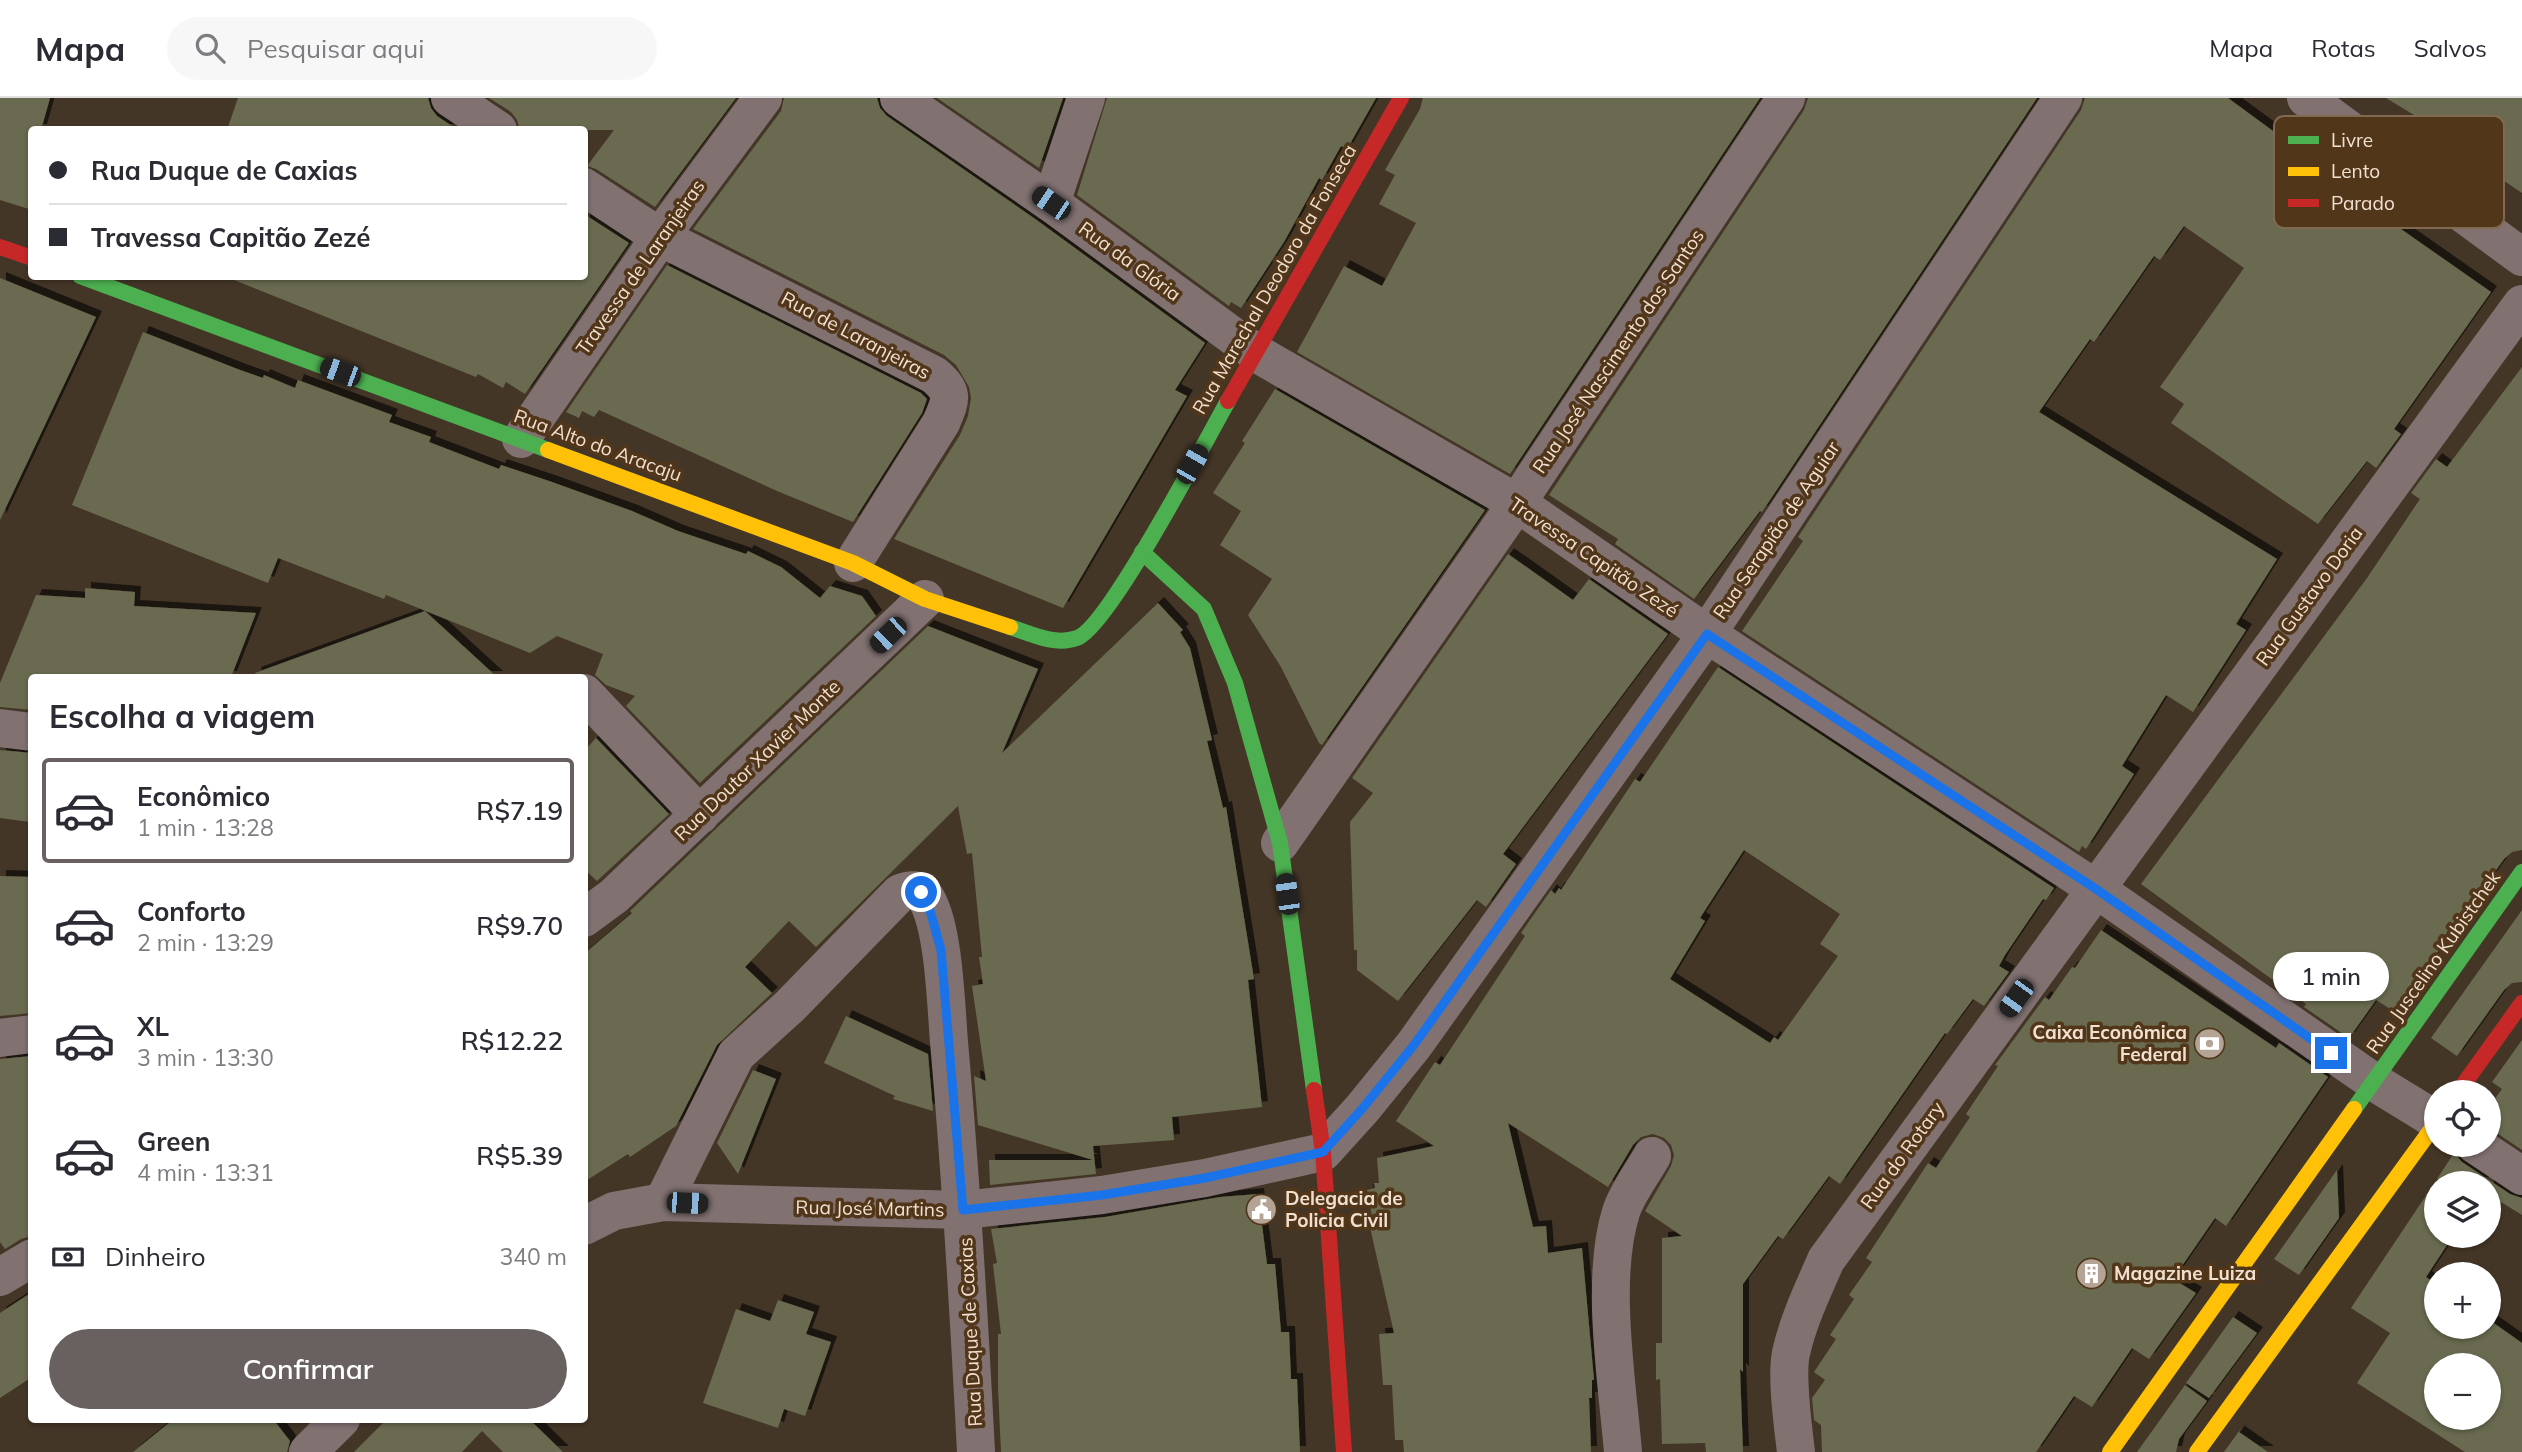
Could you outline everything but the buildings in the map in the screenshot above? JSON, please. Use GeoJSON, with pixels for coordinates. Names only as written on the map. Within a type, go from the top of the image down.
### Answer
{"type":"FeatureCollection","features":[{"type":"Feature","properties":{"kind":"street"},"geometry":{"type":"LineString","coordinates":[[450,98],[492,126]]}},
{"type":"Feature","properties":{"kind":"street","name":"Travessa de Laranjeiras"},"geometry":{"type":"LineString","coordinates":[[521,439],[660,237],[763,98]]}},
{"type":"Feature","properties":{"kind":"street","name":"Rua da Glória"},"geometry":{"type":"LineString","coordinates":[[899,98],[1051,203],[1256,353]]}},
{"type":"Feature","properties":{"kind":"street"},"geometry":{"type":"LineString","coordinates":[[1051,203],[1086,98]]}},
{"type":"Feature","properties":{"kind":"street","name":"Rua Marechal Deodoro da Fonseca"},"geometry":{"type":"LineString","coordinates":[[1096,624],[1142,552],[1401,98]]}},
{"type":"Feature","properties":{"kind":"street","name":"Rua José Nascimento dos Santos"},"geometry":{"type":"LineString","coordinates":[[1280,842],[1517,503],[1786,98]]}},
{"type":"Feature","properties":{"kind":"street","name":"Rua Serapião de Aguiar"},"geometry":{"type":"LineString","coordinates":[[1323,1152],[1414,1045],[1707,634],[2063,98]]}},
{"type":"Feature","properties":{"kind":"street"},"geometry":{"type":"LineString","coordinates":[[2306,98],[2330,116]]}},
{"type":"Feature","properties":{"kind":"street","name":"Rua de Laranjeiras"},"geometry":{"type":"LineString","coordinates":[[588,190],[660,237],[934,375],[947,386],[951,400],[941,423],[853,563]]}},
{"type":"Feature","properties":{"kind":"street"},"geometry":{"type":"LineString","coordinates":[[2483,228],[2522,257]]}},
{"type":"Feature","properties":{"kind":"street"},"geometry":{"type":"LineString","coordinates":[[0,247],[28,257]]}},
{"type":"Feature","properties":{"kind":"street","name":"Rua Alto do Aracaju"},"geometry":{"type":"LineString","coordinates":[[91,280],[853,563],[925,598],[1049,640],[1068,641],[1084,636],[1096,624]]}},
{"type":"Feature","properties":{"kind":"street","name":"Rua Gustavo Doria"},"geometry":{"type":"LineString","coordinates":[[2096,889],[2522,304]]}},
{"type":"Feature","properties":{"kind":"street","name":"Travessa Capitão Zezé"},"geometry":{"type":"LineString","coordinates":[[1256,353],[1517,503],[1707,634],[2096,889],[2374,1083],[2424,1114]]}},
{"type":"Feature","properties":{"kind":"street"},"geometry":{"type":"LineString","coordinates":[[1142,552],[1204,609],[1235,683],[1280,842],[1323,1152],[1344,1452]]}},
{"type":"Feature","properties":{"kind":"street","name":"Rua Doutor Xavier Monte"},"geometry":{"type":"LineString","coordinates":[[588,915],[614,897],[925,598]]}},
{"type":"Feature","properties":{"kind":"street"},"geometry":{"type":"LineString","coordinates":[[588,697],[700,815]]}},
{"type":"Feature","properties":{"kind":"street"},"geometry":{"type":"LineString","coordinates":[[0,728],[28,732]]}},
{"type":"Feature","properties":{"kind":"street","name":"Rua Juscelino Kubistchek"},"geometry":{"type":"LineString","coordinates":[[2110,1452],[2522,872]]}},
{"type":"Feature","properties":{"kind":"street","name":"Rua Duque de Caxias"},"geometry":{"type":"LineString","coordinates":[[663,1202],[736,1055],[790,1006],[900,893],[911,889],[921,892],[927,900],[941,950],[963,1210],[976,1452]]}},
{"type":"Feature","properties":{"kind":"street","name":"Rua do Rotary"},"geometry":{"type":"LineString","coordinates":[[1796,1452],[1792,1423],[1791,1355],[1803,1314],[1826,1260],[2096,889]]}},
{"type":"Feature","properties":{"kind":"street"},"geometry":{"type":"LineString","coordinates":[[2467,1080],[2522,1003]]}},
{"type":"Feature","properties":{"kind":"street"},"geometry":{"type":"LineString","coordinates":[[0,1038],[28,1034]]}},
{"type":"Feature","properties":{"kind":"street"},"geometry":{"type":"LineString","coordinates":[[2197,1452],[2424,1139]]}},
{"type":"Feature","properties":{"kind":"street","name":"Rua José Martins"},"geometry":{"type":"LineString","coordinates":[[588,1224],[614,1210],[663,1202],[963,1210],[1102,1195],[1205,1178],[1323,1152]]}},
{"type":"Feature","properties":{"kind":"street"},"geometry":{"type":"LineString","coordinates":[[1623,1452],[1612,1328],[1612,1253],[1622,1210],[1652,1156]]}},
{"type":"Feature","properties":{"kind":"street"},"geometry":{"type":"LineString","coordinates":[[2494,1157],[2522,1176]]}},
{"type":"Feature","properties":{"kind":"street"},"geometry":{"type":"LineString","coordinates":[[0,1277],[28,1260]]}},
{"type":"Feature","properties":{"kind":"street"},"geometry":{"type":"LineString","coordinates":[[309,1452],[337,1423]]}},
{"type":"Feature","properties":{"kind":"traffic: fast"},"geometry":{"type":"LineString","coordinates":[[91,280],[548,450]]}},
{"type":"Feature","properties":{"kind":"traffic: fast"},"geometry":{"type":"LineString","coordinates":[[1010,627],[1060,641],[1077,638],[1091,627],[1133,569],[1228,401]]}},
{"type":"Feature","properties":{"kind":"traffic: fast"},"geometry":{"type":"LineString","coordinates":[[1142,552],[1204,609],[1235,683],[1280,843],[1314,1090]]}},
{"type":"Feature","properties":{"kind":"traffic: fast"},"geometry":{"type":"LineString","coordinates":[[2354,1109],[2522,872]]}},
{"type":"Feature","properties":{"kind":"traffic: slow"},"geometry":{"type":"LineString","coordinates":[[548,450],[853,563],[925,599],[1010,627]]}},
{"type":"Feature","properties":{"kind":"traffic: slow"},"geometry":{"type":"LineString","coordinates":[[2110,1452],[2354,1109]]}},
{"type":"Feature","properties":{"kind":"traffic: slow"},"geometry":{"type":"LineString","coordinates":[[2197,1452],[2424,1140]]}},
{"type":"Feature","properties":{"kind":"traffic: jam"},"geometry":{"type":"LineString","coordinates":[[1228,401],[1401,98]]}},
{"type":"Feature","properties":{"kind":"traffic: jam"},"geometry":{"type":"LineString","coordinates":[[0,247],[28,257]]}},
{"type":"Feature","properties":{"kind":"traffic: jam"},"geometry":{"type":"LineString","coordinates":[[2467,1080],[2522,1003]]}},
{"type":"Feature","properties":{"kind":"traffic: jam"},"geometry":{"type":"LineString","coordinates":[[1314,1090],[1323,1152],[1344,1452]]}},
{"type":"Feature","properties":{"kind":"place","name":"Caixa Econômica Federal"},"geometry":{"type":"Point","coordinates":[2210,1043]}},
{"type":"Feature","properties":{"kind":"place","name":"Delegacia de Policia Civil"},"geometry":{"type":"Point","coordinates":[1262,1209]}},
{"type":"Feature","properties":{"kind":"place","name":"Magazine Luiza"},"geometry":{"type":"Point","coordinates":[2091,1273]}},
{"type":"Feature","properties":{"kind":"route"},"geometry":{"type":"LineString","coordinates":[[921,892],[932,914],[941,950],[963,1210],[1102,1195],[1205,1178],[1323,1152],[1414,1045],[1707,634],[2096,889],[2331,1053]]}}]}
